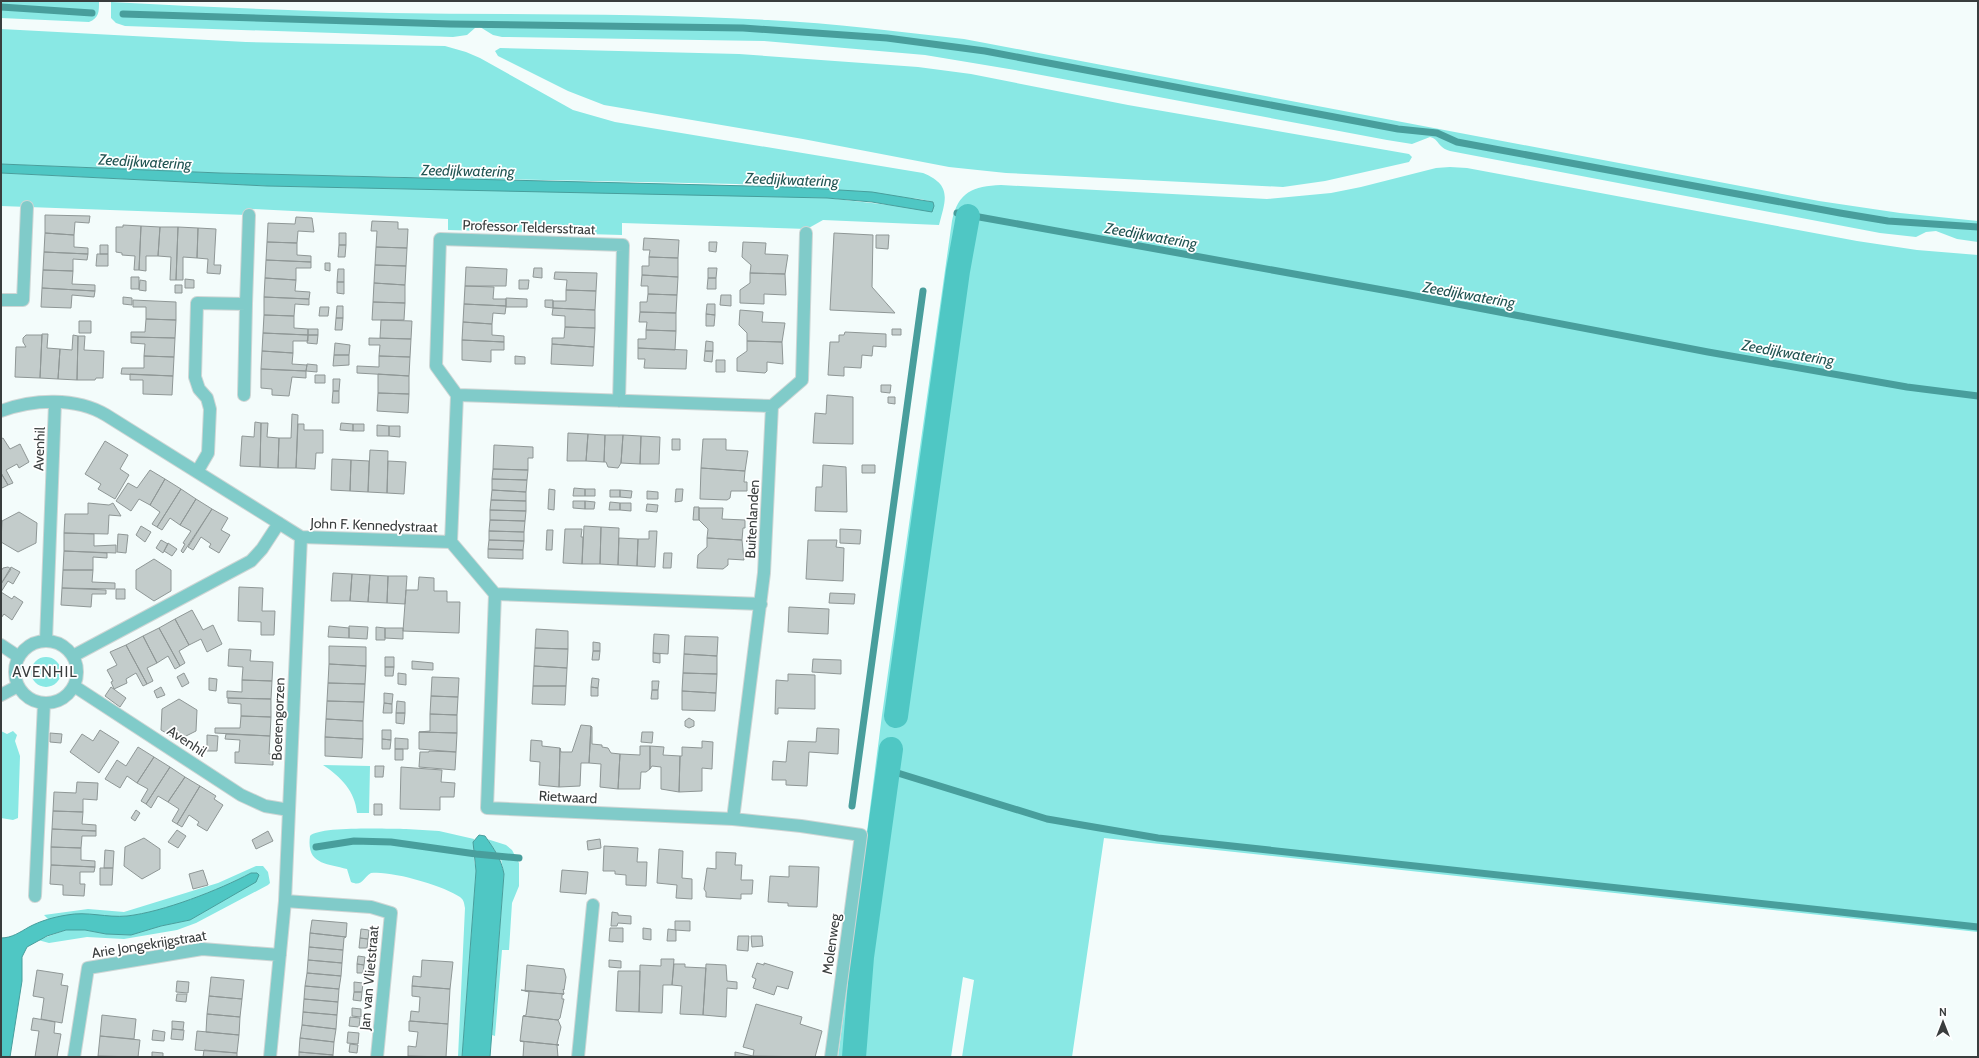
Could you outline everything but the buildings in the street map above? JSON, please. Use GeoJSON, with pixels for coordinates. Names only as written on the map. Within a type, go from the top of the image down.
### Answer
{"type":"FeatureCollection","features":[{"type":"Feature","properties":{"kind":"street"},"geometry":{"type":"LineString","coordinates":[[1,300],[23,300],[27,207]]}},
{"type":"Feature","properties":{"kind":"street"},"geometry":{"type":"LineString","coordinates":[[244,395],[249,215]]}},
{"type":"Feature","properties":{"kind":"street"},"geometry":{"type":"LineString","coordinates":[[451,542],[458,395],[772,406],[802,380],[806,233]]}},
{"type":"Feature","properties":{"kind":"street","name":"Professor Teldersstraat"},"geometry":{"type":"LineString","coordinates":[[458,395],[436,366],[440,239],[623,245],[619,401]]}},
{"type":"Feature","properties":{"kind":"street"},"geometry":{"type":"LineString","coordinates":[[197,472],[208,453],[210,409],[207,398],[198,389],[195,377],[197,303],[246,304]]}},
{"type":"Feature","properties":{"kind":"street","name":"John F. Kennedystraat"},"geometry":{"type":"LineString","coordinates":[[1,411],[28,403],[83,404],[96,409],[301,537],[451,542],[496,594]]}},
{"type":"Feature","properties":{"kind":"street","name":"Avenhil"},"geometry":{"type":"LineString","coordinates":[[46,641],[55,403]]}},
{"type":"Feature","properties":{"kind":"street","name":"Buitenlanden"},"geometry":{"type":"LineString","coordinates":[[733,819],[760,604],[767,521],[772,406]]}},
{"type":"Feature","properties":{"kind":"street"},"geometry":{"type":"LineString","coordinates":[[73,656],[251,561],[262,549],[279,523]]}},
{"type":"Feature","properties":{"kind":"street","name":"Boerengorzen"},"geometry":{"type":"LineString","coordinates":[[270,1057],[285,902],[301,537]]}},
{"type":"Feature","properties":{"kind":"street"},"geometry":{"type":"LineString","coordinates":[[496,594],[760,604]]}},
{"type":"Feature","properties":{"kind":"street","name":"Rietwaard"},"geometry":{"type":"LineString","coordinates":[[496,594],[487,808],[733,819],[801,826],[861,835]]}},
{"type":"Feature","properties":{"kind":"street"},"geometry":{"type":"LineString","coordinates":[[46,641],[57,643],[66,648],[73,656],[77,666],[77,676],[74,686],[62,699],[44,703],[34,701],[25,695],[18,686],[15,676],[19,657],[26,648],[35,643],[46,641]]}},
{"type":"Feature","properties":{"kind":"street"},"geometry":{"type":"LineString","coordinates":[[1,645],[19,657]]}},
{"type":"Feature","properties":{"kind":"street"},"geometry":{"type":"LineString","coordinates":[[1,695],[18,686]]}},
{"type":"Feature","properties":{"kind":"street","name":"Avenhil"},"geometry":{"type":"LineString","coordinates":[[74,686],[241,795],[265,806],[289,810]]}},
{"type":"Feature","properties":{"kind":"street"},"geometry":{"type":"LineString","coordinates":[[35,896],[44,703]]}},
{"type":"Feature","properties":{"kind":"street","name":"Molenweg"},"geometry":{"type":"LineString","coordinates":[[831,1057],[861,835]]}},
{"type":"Feature","properties":{"kind":"street","name":"Jan van Vlietstraat"},"geometry":{"type":"LineString","coordinates":[[285,902],[371,908],[391,913],[377,1057]]}},
{"type":"Feature","properties":{"kind":"street"},"geometry":{"type":"LineString","coordinates":[[578,1057],[593,905]]}},
{"type":"Feature","properties":{"kind":"street","name":"Arie Jongekrijgstraat"},"geometry":{"type":"LineString","coordinates":[[74,1057],[88,968],[202,949],[280,955]]}},
{"type":"Feature","properties":{"kind":"shaded area"},"geometry":{"type":"Polygon","coordinates":[[[1,1],[99,2],[99,9],[97,17],[89,22],[1,18],[1,1]]]}},
{"type":"Feature","properties":{"kind":"shaded area"},"geometry":{"type":"Polygon","coordinates":[[[111,2],[250,9],[355,12],[626,15],[793,21],[964,39],[1819,201],[1900,213],[1978,221],[1978,242],[1957,239],[1936,231],[1926,232],[1916,237],[1880,233],[1450,151],[1443,148],[1430,137],[1412,144],[1387,140],[1015,70],[925,55],[764,41],[502,37],[493,35],[480,27],[475,28],[467,35],[453,37],[125,26],[116,23],[111,18],[111,2]]]}},
{"type":"Feature","properties":{"kind":"shaded area"},"geometry":{"type":"Polygon","coordinates":[[[1,29],[246,42],[445,46],[480,58],[573,110],[615,122],[923,173],[939,183],[943,188],[945,200],[944,208],[939,225],[823,220],[807,229],[622,223],[622,235],[448,230],[448,219],[252,209],[247,215],[1,206],[1,173],[267,186],[749,195],[827,198],[898,206],[934,204],[933,202],[920,199],[791,187],[736,184],[220,173],[1,164],[1,29]]]}},
{"type":"Feature","properties":{"kind":"shaded area"},"geometry":{"type":"Polygon","coordinates":[[[500,48],[739,54],[918,67],[971,74],[1128,105],[1409,154],[1412,157],[1409,162],[1325,181],[1283,187],[1006,173],[949,167],[803,139],[604,105],[568,91],[498,56],[495,51],[500,48]]]}},
{"type":"Feature","properties":{"kind":"shaded area"},"geometry":{"type":"Polygon","coordinates":[[[1,164],[220,173],[791,187],[872,192],[933,202],[934,206],[932,212],[872,202],[827,198],[267,186],[1,173],[1,164]]]}},
{"type":"Feature","properties":{"kind":"shaded area"},"geometry":{"type":"Polygon","coordinates":[[[1436,168],[1467,168],[1857,241],[1917,250],[1978,255],[1978,932],[1104,838],[1072,1057],[962,1057],[974,980],[963,977],[951,1057],[838,1057],[882,715],[952,221],[958,203],[968,192],[975,189],[1001,185],[1267,199],[1331,193],[1436,168]]]}},
{"type":"Feature","properties":{"kind":"shaded area"},"geometry":{"type":"Polygon","coordinates":[[[46,657],[57,661],[61,672],[57,683],[46,687],[35,683],[31,672],[35,661],[46,657]]]}},
{"type":"Feature","properties":{"kind":"shaded area"},"geometry":{"type":"Polygon","coordinates":[[[1,731],[7,734],[13,731],[17,735],[15,741],[20,756],[18,818],[13,820],[1,818],[1,731]]]}},
{"type":"Feature","properties":{"kind":"shaded area"},"geometry":{"type":"Polygon","coordinates":[[[323,765],[370,766],[369,813],[357,813],[356,805],[346,785],[336,774],[323,765]]]}},
{"type":"Feature","properties":{"kind":"shaded area"},"geometry":{"type":"Polygon","coordinates":[[[340,829],[406,829],[439,831],[474,839],[473,853],[476,871],[462,1057],[458,1057],[465,908],[462,899],[442,888],[404,876],[391,874],[371,873],[360,883],[351,882],[347,869],[325,864],[315,858],[311,853],[310,836],[316,833],[340,829]]]}},
{"type":"Feature","properties":{"kind":"shaded area"},"geometry":{"type":"Polygon","coordinates":[[[479,835],[485,836],[494,850],[499,858],[504,874],[490,1057],[462,1057],[476,871],[473,842],[479,835]]]}},
{"type":"Feature","properties":{"kind":"shaded area"},"geometry":{"type":"Polygon","coordinates":[[[487,839],[506,845],[512,850],[519,863],[519,886],[512,903],[509,950],[502,950],[495,1036],[492,1035],[504,874],[501,859],[487,839]]]}},
{"type":"Feature","properties":{"kind":"shaded area"},"geometry":{"type":"Polygon","coordinates":[[[256,866],[263,866],[268,872],[270,883],[268,885],[196,923],[177,930],[124,939],[87,937],[49,943],[38,940],[66,930],[85,930],[106,934],[131,935],[161,926],[190,920],[256,881],[251,873],[190,899],[142,914],[117,917],[78,915],[59,917],[49,920],[44,915],[88,909],[124,912],[218,883],[256,866]]]}},
{"type":"Feature","properties":{"kind":"shaded area"},"geometry":{"type":"Polygon","coordinates":[[[251,873],[257,873],[259,875],[256,882],[190,920],[161,926],[131,935],[106,934],[85,930],[66,930],[47,936],[27,947],[22,957],[22,981],[10,1057],[1,1057],[1,938],[12,936],[38,923],[62,916],[82,914],[127,916],[157,910],[207,893],[251,873]]]}},
{"type":"Feature","properties":{"kind":"waterway"},"geometry":{"type":"LineString","coordinates":[[1,7],[92,13]]}},
{"type":"Feature","properties":{"kind":"waterway"},"geometry":{"type":"LineString","coordinates":[[123,14],[450,24],[743,28],[887,38],[985,51],[1398,129],[1437,133],[1457,142],[1840,213],[1888,221],[1978,227]]}},
{"type":"Feature","properties":{"kind":"waterway","name":"Zeedijkwatering"},"geometry":{"type":"LineString","coordinates":[[957,213],[1405,294],[1708,352],[1907,387],[1978,396]]}},
{"type":"Feature","properties":{"kind":"waterway"},"geometry":{"type":"LineString","coordinates":[[896,716],[958,271],[968,216]]}},
{"type":"Feature","properties":{"kind":"waterway"},"geometry":{"type":"LineString","coordinates":[[852,806],[923,291]]}},
{"type":"Feature","properties":{"kind":"waterway"},"geometry":{"type":"LineString","coordinates":[[854,1057],[862,957],[891,749]]}},
{"type":"Feature","properties":{"kind":"waterway"},"geometry":{"type":"LineString","coordinates":[[888,770],[1047,819],[1158,838],[1978,927]]}},
{"type":"Feature","properties":{"kind":"waterway"},"geometry":{"type":"LineString","coordinates":[[316,847],[354,841],[391,842],[476,854],[519,858]]}},
{"type":"Feature","properties":{"kind":"district","name":"AVENHIL"},"geometry":{"type":"Point","coordinates":[45,672]}}]}
